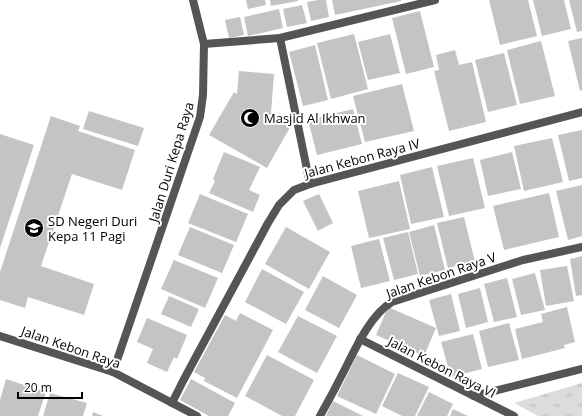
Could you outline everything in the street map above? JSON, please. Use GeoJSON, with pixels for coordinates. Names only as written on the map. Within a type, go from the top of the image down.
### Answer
{"type":"FeatureCollection","features":[{"type":"Feature","properties":{"kind":"street","name":"Jalan Duri Kepa Raya"},"geometry":{"type":"LineString","coordinates":[[113,372],[200,117],[206,44],[193,0]]}},
{"type":"Feature","properties":{"kind":"street"},"geometry":{"type":"LineString","coordinates":[[206,44],[280,38],[435,0]]}},
{"type":"Feature","properties":{"kind":"street"},"geometry":{"type":"LineString","coordinates":[[280,38],[310,184]]}},
{"type":"Feature","properties":{"kind":"street","name":"Jalan Kebon Raya IV"},"geometry":{"type":"LineString","coordinates":[[172,403],[268,223],[279,205],[294,190],[310,184],[582,112]]}},
{"type":"Feature","properties":{"kind":"street","name":"Jalan Kebon Raya V"},"geometry":{"type":"LineString","coordinates":[[320,416],[360,339],[386,305],[523,260],[582,247]]}},
{"type":"Feature","properties":{"kind":"street","name":"Jalan Kebon Raya"},"geometry":{"type":"LineString","coordinates":[[0,336],[113,372],[197,416]]}},
{"type":"Feature","properties":{"kind":"street","name":"Jalan Kebon Raya VI"},"geometry":{"type":"LineString","coordinates":[[360,339],[514,416]]}},
{"type":"Feature","properties":{"kind":"street"},"geometry":{"type":"LineString","coordinates":[[474,396],[582,369]]}},
{"type":"Feature","properties":{"kind":"green space"},"geometry":{"type":"Polygon","coordinates":[[[582,383],[582,416],[538,416],[514,403],[582,383]]]}},
{"type":"Feature","properties":{"kind":"building"},"geometry":{"type":"Polygon","coordinates":[[[246,0],[265,0],[266,5],[248,9],[246,0]]]}},
{"type":"Feature","properties":{"kind":"building"},"geometry":{"type":"Polygon","coordinates":[[[270,0],[298,0],[298,1],[271,6],[270,0]]]}},
{"type":"Feature","properties":{"kind":"building"},"geometry":{"type":"Polygon","coordinates":[[[326,0],[329,17],[311,21],[307,2],[326,0]]]}},
{"type":"Feature","properties":{"kind":"building"},"geometry":{"type":"Polygon","coordinates":[[[332,0],[401,0],[401,1],[335,15],[332,0]]]}},
{"type":"Feature","properties":{"kind":"building"},"geometry":{"type":"Polygon","coordinates":[[[489,0],[528,0],[537,36],[500,45],[489,0]]]}},
{"type":"Feature","properties":{"kind":"building"},"geometry":{"type":"Polygon","coordinates":[[[533,0],[564,0],[571,29],[542,36],[533,0]]]}},
{"type":"Feature","properties":{"kind":"building"},"geometry":{"type":"Polygon","coordinates":[[[569,0],[582,0],[582,31],[577,32],[569,0]]]}},
{"type":"Feature","properties":{"kind":"building"},"geometry":{"type":"Polygon","coordinates":[[[302,5],[307,23],[287,27],[283,9],[302,5]]]}},
{"type":"Feature","properties":{"kind":"building"},"geometry":{"type":"Polygon","coordinates":[[[279,9],[283,28],[248,36],[244,17],[279,9]]]}},
{"type":"Feature","properties":{"kind":"building"},"geometry":{"type":"Polygon","coordinates":[[[420,11],[434,67],[406,74],[392,18],[420,11]]]}},
{"type":"Feature","properties":{"kind":"building"},"geometry":{"type":"Polygon","coordinates":[[[240,17],[244,35],[229,38],[225,20],[240,17]]]}},
{"type":"Feature","properties":{"kind":"building"},"geometry":{"type":"Polygon","coordinates":[[[354,34],[368,89],[331,99],[317,43],[354,34]]]}},
{"type":"Feature","properties":{"kind":"building"},"geometry":{"type":"Polygon","coordinates":[[[390,34],[400,73],[368,80],[358,42],[390,34]]]}},
{"type":"Feature","properties":{"kind":"building"},"geometry":{"type":"Polygon","coordinates":[[[582,38],[582,90],[580,91],[568,41],[582,38]]]}},
{"type":"Feature","properties":{"kind":"building"},"geometry":{"type":"Polygon","coordinates":[[[541,41],[555,96],[520,104],[507,50],[541,41]]]}},
{"type":"Feature","properties":{"kind":"building"},"geometry":{"type":"Polygon","coordinates":[[[315,45],[328,100],[303,106],[289,52],[315,45]]]}},
{"type":"Feature","properties":{"kind":"building"},"geometry":{"type":"Polygon","coordinates":[[[455,50],[459,65],[472,62],[486,122],[449,131],[434,71],[439,70],[436,55],[455,50]]]}},
{"type":"Feature","properties":{"kind":"building"},"geometry":{"type":"Polygon","coordinates":[[[504,53],[517,105],[488,112],[475,60],[504,53]]]}},
{"type":"Feature","properties":{"kind":"building","name":"Masjid Al Ikhwan"},"geometry":{"type":"Polygon","coordinates":[[[239,71],[274,74],[271,113],[292,124],[267,168],[209,135],[234,92],[237,94],[239,71]]]}},
{"type":"Feature","properties":{"kind":"building"},"geometry":{"type":"Polygon","coordinates":[[[402,84],[414,131],[365,142],[353,96],[402,84]]]}},
{"type":"Feature","properties":{"kind":"building"},"geometry":{"type":"Polygon","coordinates":[[[353,109],[362,144],[317,155],[308,120],[353,109]]]}},
{"type":"Feature","properties":{"kind":"building"},"geometry":{"type":"Polygon","coordinates":[[[89,111],[144,128],[138,146],[83,129],[89,111]]]}},
{"type":"Feature","properties":{"kind":"building","name":"SD Negeri Duri Kepa 11 Pagi"},"geometry":{"type":"Polygon","coordinates":[[[51,116],[80,126],[78,131],[135,150],[122,190],[72,174],[41,266],[94,284],[84,315],[28,297],[25,308],[0,300],[0,272],[51,116]]]}},
{"type":"Feature","properties":{"kind":"building"},"geometry":{"type":"Polygon","coordinates":[[[582,130],[582,178],[569,181],[558,135],[582,130]]]}},
{"type":"Feature","properties":{"kind":"building"},"geometry":{"type":"Polygon","coordinates":[[[0,134],[34,145],[0,248],[0,134]]]}},
{"type":"Feature","properties":{"kind":"building"},"geometry":{"type":"Polygon","coordinates":[[[552,138],[563,182],[524,191],[514,146],[552,138]]]}},
{"type":"Feature","properties":{"kind":"building"},"geometry":{"type":"Polygon","coordinates":[[[224,152],[260,167],[249,190],[260,195],[253,212],[209,193],[215,181],[213,179],[224,152]]]}},
{"type":"Feature","properties":{"kind":"building"},"geometry":{"type":"Polygon","coordinates":[[[512,152],[521,189],[488,196],[480,160],[512,152]]]}},
{"type":"Feature","properties":{"kind":"building"},"geometry":{"type":"Polygon","coordinates":[[[473,158],[485,208],[449,216],[437,166],[473,158]]]}},
{"type":"Feature","properties":{"kind":"building"},"geometry":{"type":"Polygon","coordinates":[[[432,167],[444,217],[411,224],[400,175],[432,167]]]}},
{"type":"Feature","properties":{"kind":"building"},"geometry":{"type":"Polygon","coordinates":[[[399,181],[410,229],[369,238],[358,191],[399,181]]]}},
{"type":"Feature","properties":{"kind":"building"},"geometry":{"type":"Polygon","coordinates":[[[582,185],[582,236],[568,240],[556,191],[582,185]]]}},
{"type":"Feature","properties":{"kind":"building"},"geometry":{"type":"Polygon","coordinates":[[[549,193],[559,237],[504,250],[493,206],[549,193]]]}},
{"type":"Feature","properties":{"kind":"building"},"geometry":{"type":"Polygon","coordinates":[[[200,194],[248,214],[236,242],[188,223],[200,194]]]}},
{"type":"Feature","properties":{"kind":"building"},"geometry":{"type":"Polygon","coordinates":[[[319,194],[333,223],[318,231],[303,201],[319,194]]]}},
{"type":"Feature","properties":{"kind":"building"},"geometry":{"type":"Polygon","coordinates":[[[464,217],[475,262],[448,268],[437,223],[464,217]]]}},
{"type":"Feature","properties":{"kind":"building"},"geometry":{"type":"Polygon","coordinates":[[[434,225],[445,270],[420,276],[409,232],[434,225]]]}},
{"type":"Feature","properties":{"kind":"building"},"geometry":{"type":"Polygon","coordinates":[[[190,227],[234,245],[222,273],[178,255],[190,227]]]}},
{"type":"Feature","properties":{"kind":"building"},"geometry":{"type":"Polygon","coordinates":[[[286,227],[330,252],[309,289],[265,264],[286,227]]]}},
{"type":"Feature","properties":{"kind":"building"},"geometry":{"type":"Polygon","coordinates":[[[408,232],[418,274],[394,280],[383,238],[408,232]]]}},
{"type":"Feature","properties":{"kind":"building"},"geometry":{"type":"Polygon","coordinates":[[[379,239],[390,281],[361,288],[351,246],[379,239]]]}},
{"type":"Feature","properties":{"kind":"building"},"geometry":{"type":"Polygon","coordinates":[[[582,256],[582,295],[576,296],[570,259],[582,256]]]}},
{"type":"Feature","properties":{"kind":"building"},"geometry":{"type":"Polygon","coordinates":[[[174,260],[218,278],[205,308],[161,289],[174,260]]]}},
{"type":"Feature","properties":{"kind":"building"},"geometry":{"type":"Polygon","coordinates":[[[567,266],[574,301],[546,306],[540,270],[567,266]]]}},
{"type":"Feature","properties":{"kind":"building"},"geometry":{"type":"Polygon","coordinates":[[[262,269],[304,292],[286,324],[245,302],[262,269]]]}},
{"type":"Feature","properties":{"kind":"building"},"geometry":{"type":"Polygon","coordinates":[[[535,273],[545,310],[521,315],[512,279],[535,273]]]}},
{"type":"Feature","properties":{"kind":"building"},"geometry":{"type":"Polygon","coordinates":[[[323,276],[357,295],[339,328],[305,310],[323,276]]]}},
{"type":"Feature","properties":{"kind":"building"},"geometry":{"type":"Polygon","coordinates":[[[507,278],[517,317],[494,322],[484,284],[507,278]]]}},
{"type":"Feature","properties":{"kind":"building"},"geometry":{"type":"Polygon","coordinates":[[[480,288],[488,322],[466,328],[458,294],[480,288]]]}},
{"type":"Feature","properties":{"kind":"building"},"geometry":{"type":"Polygon","coordinates":[[[451,294],[460,331],[439,336],[429,300],[451,294]]]}},
{"type":"Feature","properties":{"kind":"building"},"geometry":{"type":"Polygon","coordinates":[[[169,296],[199,309],[191,327],[161,314],[169,296]]]}},
{"type":"Feature","properties":{"kind":"building"},"geometry":{"type":"Polygon","coordinates":[[[388,307],[436,328],[424,356],[376,335],[388,307]]]}},
{"type":"Feature","properties":{"kind":"building"},"geometry":{"type":"Polygon","coordinates":[[[567,307],[575,342],[564,345],[565,348],[522,359],[515,329],[543,322],[541,314],[567,307]]]}},
{"type":"Feature","properties":{"kind":"building"},"geometry":{"type":"Polygon","coordinates":[[[240,313],[273,330],[237,398],[204,381],[205,378],[194,372],[225,315],[236,321],[240,313]]]}},
{"type":"Feature","properties":{"kind":"building"},"geometry":{"type":"Polygon","coordinates":[[[298,316],[337,336],[317,373],[278,352],[298,316]]]}},
{"type":"Feature","properties":{"kind":"building"},"geometry":{"type":"Polygon","coordinates":[[[147,318],[187,335],[177,359],[174,357],[167,372],[147,363],[153,349],[137,342],[147,318]]]}},
{"type":"Feature","properties":{"kind":"building"},"geometry":{"type":"Polygon","coordinates":[[[509,323],[519,360],[488,367],[479,331],[509,323]]]}},
{"type":"Feature","properties":{"kind":"building"},"geometry":{"type":"Polygon","coordinates":[[[473,334],[482,369],[451,377],[441,342],[473,334]]]}},
{"type":"Feature","properties":{"kind":"building"},"geometry":{"type":"Polygon","coordinates":[[[267,355],[314,380],[295,416],[282,416],[245,396],[267,355]]]}},
{"type":"Feature","properties":{"kind":"building"},"geometry":{"type":"Polygon","coordinates":[[[357,355],[395,374],[376,414],[337,396],[357,355]]]}},
{"type":"Feature","properties":{"kind":"building"},"geometry":{"type":"Polygon","coordinates":[[[398,373],[429,387],[415,416],[402,416],[382,406],[398,373]]]}},
{"type":"Feature","properties":{"kind":"building"},"geometry":{"type":"Polygon","coordinates":[[[6,379],[46,392],[38,416],[0,416],[0,400],[6,379]]]}},
{"type":"Feature","properties":{"kind":"building"},"geometry":{"type":"Polygon","coordinates":[[[191,379],[235,403],[228,416],[209,416],[180,400],[191,379]]]}},
{"type":"Feature","properties":{"kind":"building"},"geometry":{"type":"Polygon","coordinates":[[[429,392],[453,404],[447,416],[417,416],[429,392]]]}},
{"type":"Feature","properties":{"kind":"building"},"geometry":{"type":"Polygon","coordinates":[[[50,393],[87,403],[83,416],[43,416],[50,393]]]}},
{"type":"Feature","properties":{"kind":"building"},"geometry":{"type":"Polygon","coordinates":[[[333,401],[363,416],[326,416],[333,401]]]}},
{"type":"Feature","properties":{"kind":"building"},"geometry":{"type":"Polygon","coordinates":[[[453,409],[468,416],[450,416],[453,409]]]}},
{"type":"Feature","properties":{"kind":"building"},"geometry":{"type":"Polygon","coordinates":[[[93,412],[103,416],[92,416],[93,412]]]}},
{"type":"Feature","properties":{"kind":"place","name":"Masjid Al Ikhwan"},"geometry":{"type":"Point","coordinates":[250,118]}},
{"type":"Feature","properties":{"kind":"place","name":"SD Negeri Duri Kepa 11 Pagi"},"geometry":{"type":"Point","coordinates":[34,228]}}]}
